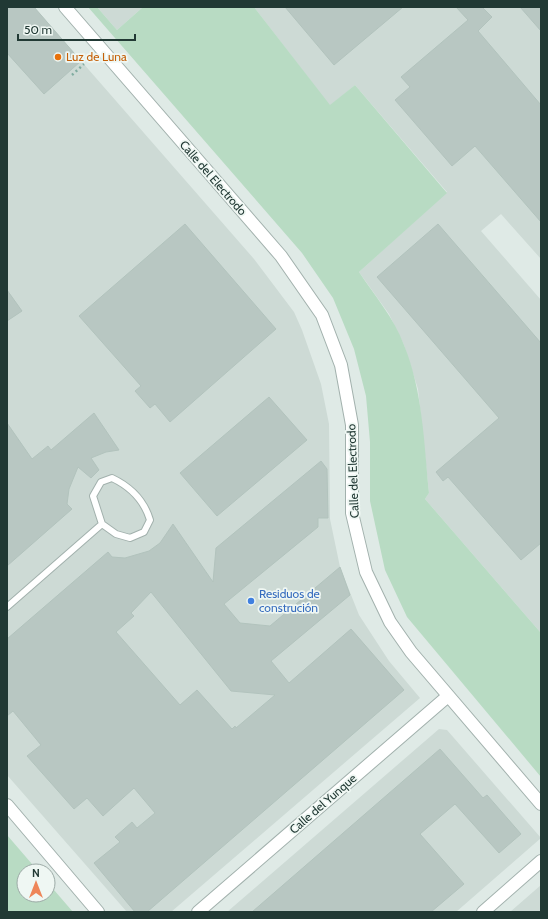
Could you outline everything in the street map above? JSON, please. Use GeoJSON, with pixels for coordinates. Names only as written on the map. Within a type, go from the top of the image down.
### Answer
{"type":"FeatureCollection","features":[{"type":"Feature","properties":{"kind":"street","name":"Calle del Electrodo"},"geometry":{"type":"LineString","coordinates":[[65,7],[281,256],[322,315],[341,364],[352,425],[352,513],[366,572],[390,622],[411,652],[541,804]]}},
{"type":"Feature","properties":{"kind":"street","name":"Calle del Yunque"},"geometry":{"type":"LineString","coordinates":[[198,912],[448,696]]}},
{"type":"Feature","properties":{"kind":"street"},"geometry":{"type":"LineString","coordinates":[[7,805],[98,912]]}},
{"type":"Feature","properties":{"kind":"street"},"geometry":{"type":"LineString","coordinates":[[483,912],[541,861]]}},
{"type":"Feature","properties":{"kind":"lane"},"geometry":{"type":"LineString","coordinates":[[112,478],[126,485],[146,507],[150,520],[144,532],[130,538],[116,534],[102,524],[93,496],[101,482],[112,478]]}},
{"type":"Feature","properties":{"kind":"lane"},"geometry":{"type":"LineString","coordinates":[[7,607],[102,524]]}},
{"type":"Feature","properties":{"kind":"path"},"geometry":{"type":"LineString","coordinates":[[72,75],[84,64]]}},
{"type":"Feature","properties":{"kind":"shaded area"},"geometry":{"type":"Polygon","coordinates":[[[7,7],[34,7],[254,259],[294,312],[321,384],[329,424],[330,519],[340,567],[359,615],[389,661],[420,698],[171,912],[127,912],[7,775],[7,7]]]}},
{"type":"Feature","properties":{"kind":"shaded area"},"geometry":{"type":"Polygon","coordinates":[[[97,7],[143,7],[117,30],[97,7]]]}},
{"type":"Feature","properties":{"kind":"shaded area"},"geometry":{"type":"Polygon","coordinates":[[[254,7],[541,7],[541,259],[501,214],[481,231],[541,300],[541,633],[425,499],[429,493],[418,389],[404,345],[389,314],[359,272],[447,192],[355,85],[330,106],[254,7]]]}},
{"type":"Feature","properties":{"kind":"shaded area"},"geometry":{"type":"Polygon","coordinates":[[[439,729],[447,730],[541,838],[456,912],[227,912],[439,729]]]}},
{"type":"Feature","properties":{"kind":"shaded area"},"geometry":{"type":"Polygon","coordinates":[[[541,885],[541,912],[510,912],[541,885]]]}},
{"type":"Feature","properties":{"kind":"green space"},"geometry":{"type":"Polygon","coordinates":[[[88,7],[97,7],[117,30],[143,7],[254,7],[330,105],[355,85],[447,193],[359,272],[384,307],[395,326],[400,335],[410,363],[422,418],[429,493],[425,499],[541,633],[541,777],[407,617],[385,570],[370,501],[370,442],[366,396],[354,349],[333,298],[302,253],[88,7]]]}},
{"type":"Feature","properties":{"kind":"green space"},"geometry":{"type":"Polygon","coordinates":[[[7,835],[31,863],[16,863],[16,903],[56,903],[56,892],[73,912],[7,912],[7,835]]]}},
{"type":"Feature","properties":{"kind":"building"},"geometry":{"type":"Polygon","coordinates":[[[7,7],[34,7],[81,61],[44,94],[7,53],[7,7]]]}},
{"type":"Feature","properties":{"kind":"building"},"geometry":{"type":"Polygon","coordinates":[[[285,7],[403,7],[334,65],[285,7]]]}},
{"type":"Feature","properties":{"kind":"building"},"geometry":{"type":"Polygon","coordinates":[[[456,7],[482,7],[492,17],[478,31],[541,105],[541,222],[475,146],[452,166],[395,100],[410,87],[401,77],[468,20],[456,7]]]}},
{"type":"Feature","properties":{"kind":"building"},"geometry":{"type":"Polygon","coordinates":[[[520,7],[541,7],[541,31],[520,7]]]}},
{"type":"Feature","properties":{"kind":"building"},"geometry":{"type":"Polygon","coordinates":[[[185,224],[276,329],[170,422],[155,404],[150,408],[135,391],[141,386],[79,316],[185,224]]]}},
{"type":"Feature","properties":{"kind":"building"},"geometry":{"type":"Polygon","coordinates":[[[438,224],[541,343],[541,543],[521,560],[448,477],[443,481],[436,472],[499,418],[377,277],[438,224]]]}},
{"type":"Feature","properties":{"kind":"building"},"geometry":{"type":"Polygon","coordinates":[[[7,290],[22,311],[7,321],[7,290]]]}},
{"type":"Feature","properties":{"kind":"building"},"geometry":{"type":"Polygon","coordinates":[[[269,397],[307,440],[217,516],[180,473],[269,397]]]}},
{"type":"Feature","properties":{"kind":"building"},"geometry":{"type":"Polygon","coordinates":[[[94,413],[119,450],[106,452],[91,458],[99,470],[91,478],[78,467],[69,489],[67,504],[72,509],[7,566],[7,423],[32,459],[48,446],[51,450],[94,413]]]}},
{"type":"Feature","properties":{"kind":"building"},"geometry":{"type":"Polygon","coordinates":[[[321,461],[327,469],[328,518],[318,518],[318,527],[224,604],[240,623],[270,626],[340,567],[350,595],[271,661],[289,683],[351,629],[404,690],[147,912],[135,912],[94,863],[120,842],[115,837],[132,822],[137,828],[155,813],[134,788],[103,816],[87,798],[74,809],[27,756],[41,745],[13,711],[7,716],[7,639],[108,552],[112,557],[125,558],[149,551],[160,543],[173,524],[213,582],[216,548],[321,461]],[[151,592],[131,613],[134,616],[116,632],[180,705],[197,690],[232,729],[235,726],[236,728],[275,695],[231,691],[151,592]]]}},
{"type":"Feature","properties":{"kind":"building"},"geometry":{"type":"Polygon","coordinates":[[[440,749],[483,798],[487,795],[521,834],[499,853],[455,804],[420,834],[464,884],[431,912],[252,912],[440,749]]]}},
{"type":"Feature","properties":{"kind":"place","name":"Luz de Luna"},"geometry":{"type":"Point","coordinates":[58,57]}},
{"type":"Feature","properties":{"kind":"place","name":"Residuos de construción"},"geometry":{"type":"Point","coordinates":[251,601]}}]}
